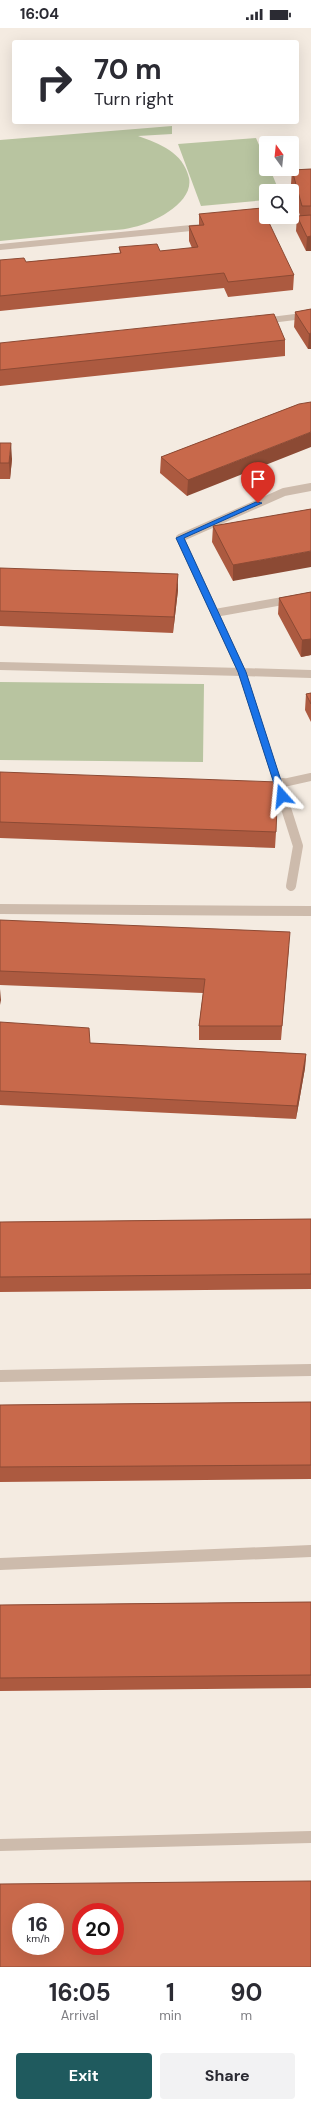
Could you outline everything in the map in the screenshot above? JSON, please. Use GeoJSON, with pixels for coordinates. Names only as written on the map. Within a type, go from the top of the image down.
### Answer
{"type":"FeatureCollection","features":[{"type":"Feature","properties":{"kind":"street"},"geometry":{"type":"LineString","coordinates":[[249,222],[259,221]]}},
{"type":"Feature","properties":{"kind":"street"},"geometry":{"type":"LineString","coordinates":[[0,247],[210,226]]}},
{"type":"Feature","properties":{"kind":"street"},"geometry":{"type":"LineString","coordinates":[[256,322],[311,315]]}},
{"type":"Feature","properties":{"kind":"street"},"geometry":{"type":"LineString","coordinates":[[291,886],[298,846],[242,672],[180,538],[284,492],[311,487]]}},
{"type":"Feature","properties":{"kind":"street"},"geometry":{"type":"LineString","coordinates":[[215,613],[311,596]]}},
{"type":"Feature","properties":{"kind":"street"},"geometry":{"type":"LineString","coordinates":[[0,666],[311,674]]}},
{"type":"Feature","properties":{"kind":"street"},"geometry":{"type":"LineString","coordinates":[[278,784],[311,777]]}},
{"type":"Feature","properties":{"kind":"street"},"geometry":{"type":"LineString","coordinates":[[0,909],[311,911]]}},
{"type":"Feature","properties":{"kind":"street"},"geometry":{"type":"LineString","coordinates":[[0,1376],[311,1370]]}},
{"type":"Feature","properties":{"kind":"street"},"geometry":{"type":"LineString","coordinates":[[0,1564],[311,1551]]}},
{"type":"Feature","properties":{"kind":"street"},"geometry":{"type":"LineString","coordinates":[[0,1845],[311,1837]]}},
{"type":"Feature","properties":{"kind":"green space"},"geometry":{"type":"Polygon","coordinates":[[[172,126],[172,134],[138,136],[170,150],[182,162],[186,169],[189,178],[189,187],[185,196],[170,210],[142,225],[129,228],[0,241],[0,140],[172,126]]]}},
{"type":"Feature","properties":{"kind":"green space"},"geometry":{"type":"Polygon","coordinates":[[[256,138],[259,145],[259,176],[273,176],[276,184],[259,184],[259,201],[201,206],[178,144],[256,138]]]}},
{"type":"Feature","properties":{"kind":"green space"},"geometry":{"type":"Polygon","coordinates":[[[0,682],[204,684],[203,762],[0,760],[0,682]]]}},
{"type":"Feature","properties":{"kind":"building"},"geometry":{"type":"Polygon","coordinates":[[[311,169],[311,206],[302,206],[299,195],[299,184],[296,184],[294,176],[299,176],[299,170],[311,169]]]}},
{"type":"Feature","properties":{"kind":"building"},"geometry":{"type":"Polygon","coordinates":[[[259,208],[259,224],[270,224],[294,275],[228,282],[224,273],[0,296],[0,260],[24,258],[26,262],[121,253],[119,247],[157,244],[160,251],[198,247],[189,226],[204,225],[199,214],[259,208]]]}},
{"type":"Feature","properties":{"kind":"building"},"geometry":{"type":"Polygon","coordinates":[[[311,215],[311,236],[307,237],[299,220],[299,216],[311,215]]]}},
{"type":"Feature","properties":{"kind":"building"},"geometry":{"type":"Polygon","coordinates":[[[311,309],[311,333],[309,334],[295,312],[311,309]]]}},
{"type":"Feature","properties":{"kind":"building"},"geometry":{"type":"Polygon","coordinates":[[[274,314],[285,340],[0,370],[0,343],[274,314]]]}},
{"type":"Feature","properties":{"kind":"building"},"geometry":{"type":"Polygon","coordinates":[[[311,402],[311,432],[188,480],[161,457],[299,404],[311,402]]]}},
{"type":"Feature","properties":{"kind":"building"},"geometry":{"type":"Polygon","coordinates":[[[0,443],[11,443],[9,463],[0,463],[0,443]]]}},
{"type":"Feature","properties":{"kind":"building"},"geometry":{"type":"Polygon","coordinates":[[[311,509],[311,551],[233,565],[213,526],[311,509]]]}},
{"type":"Feature","properties":{"kind":"building"},"geometry":{"type":"Polygon","coordinates":[[[0,568],[178,574],[174,617],[0,611],[0,568]]]}},
{"type":"Feature","properties":{"kind":"building"},"geometry":{"type":"Polygon","coordinates":[[[311,592],[311,639],[302,640],[279,598],[311,592]]]}},
{"type":"Feature","properties":{"kind":"building"},"geometry":{"type":"Polygon","coordinates":[[[311,693],[311,704],[306,694],[311,693]]]}},
{"type":"Feature","properties":{"kind":"building"},"geometry":{"type":"Polygon","coordinates":[[[0,772],[278,782],[276,832],[0,822],[0,772]]]}},
{"type":"Feature","properties":{"kind":"building"},"geometry":{"type":"Polygon","coordinates":[[[0,920],[290,932],[282,1026],[199,1026],[205,979],[0,971],[0,920]]]}},
{"type":"Feature","properties":{"kind":"building"},"geometry":{"type":"Polygon","coordinates":[[[0,1022],[89,1028],[90,1043],[306,1054],[297,1106],[0,1091],[0,1022]]]}},
{"type":"Feature","properties":{"kind":"building"},"geometry":{"type":"Polygon","coordinates":[[[311,1219],[311,1274],[0,1277],[0,1222],[311,1219]]]}},
{"type":"Feature","properties":{"kind":"building"},"geometry":{"type":"Polygon","coordinates":[[[311,1402],[311,1465],[0,1467],[0,1405],[311,1402]]]}},
{"type":"Feature","properties":{"kind":"building"},"geometry":{"type":"Polygon","coordinates":[[[311,1602],[311,1675],[0,1678],[0,1605],[311,1602]]]}},
{"type":"Feature","properties":{"kind":"building"},"geometry":{"type":"Polygon","coordinates":[[[311,1881],[311,1967],[0,1967],[0,1884],[311,1881]]]}},
{"type":"Feature","properties":{"kind":"route"},"geometry":{"type":"LineString","coordinates":[[258,503],[180,538],[242,672],[282,796]]}}]}
